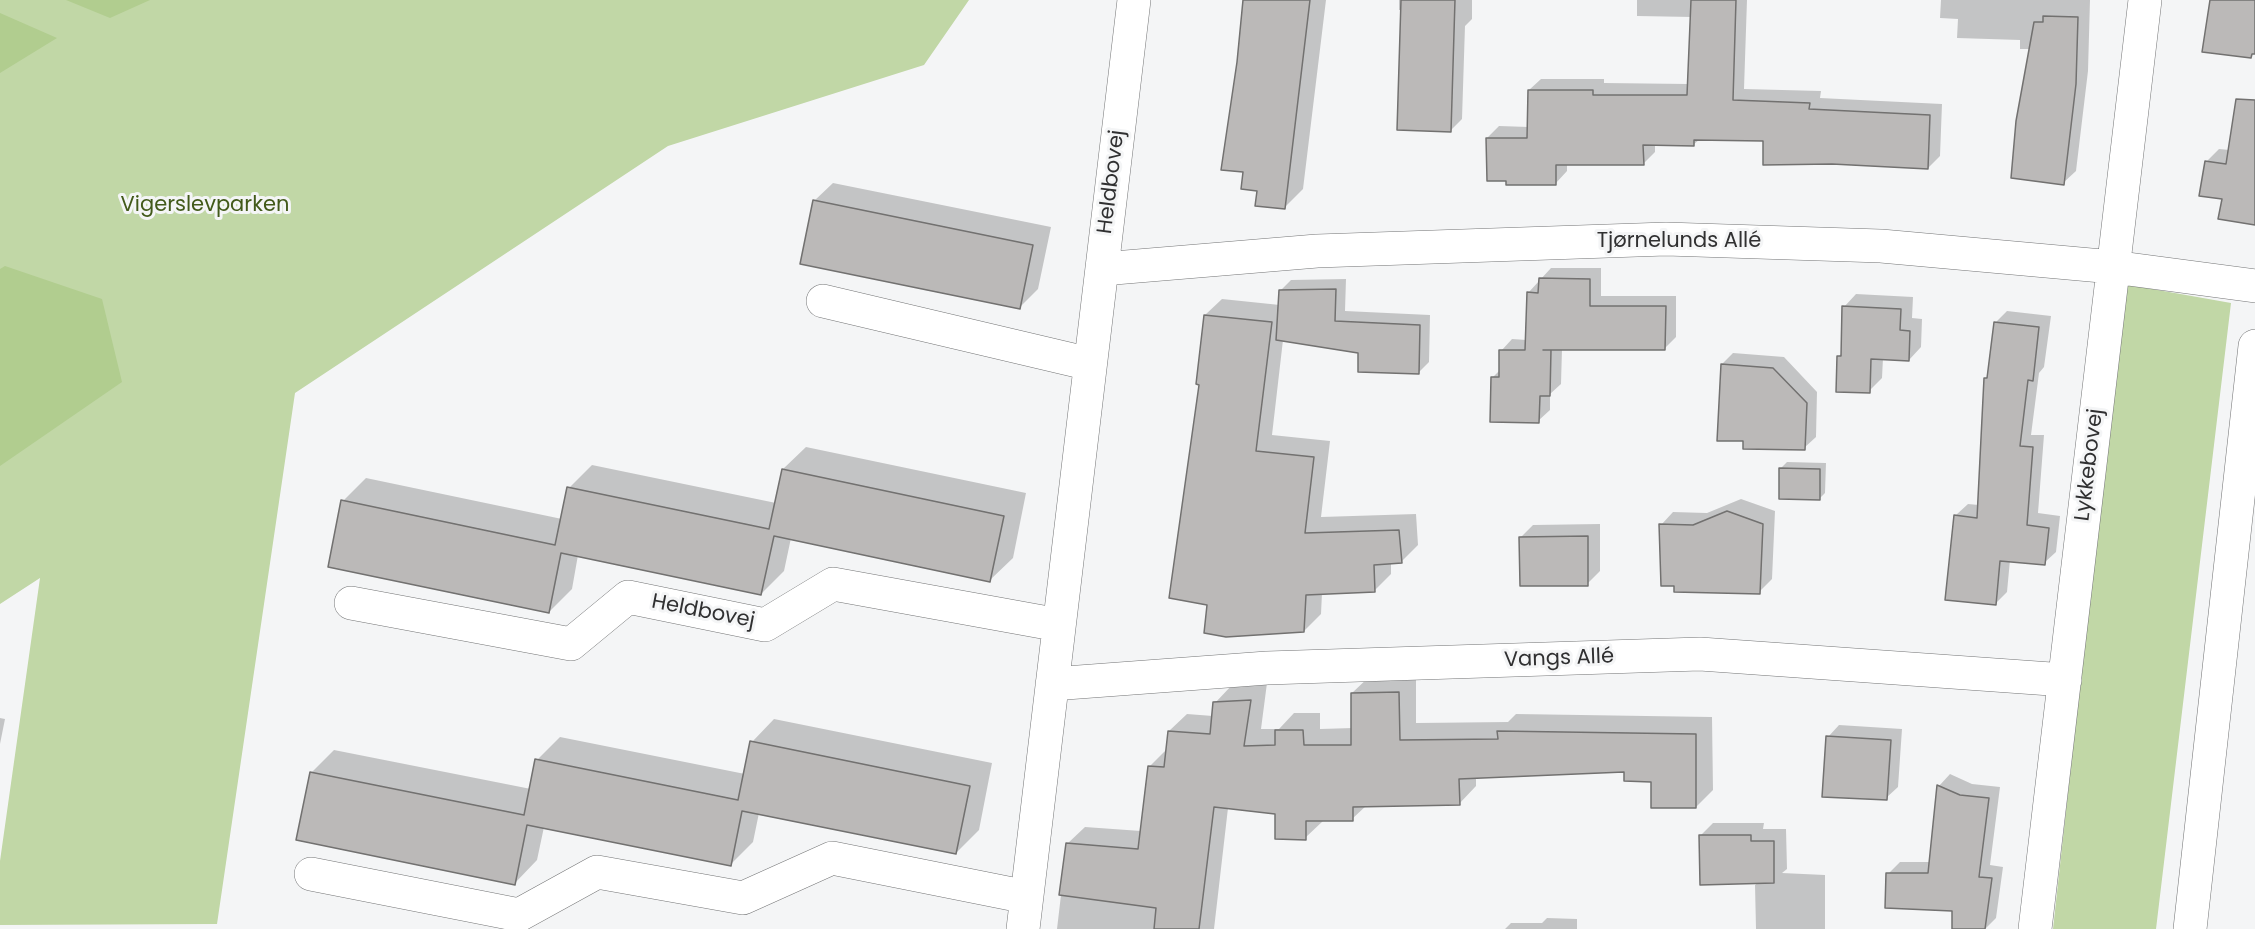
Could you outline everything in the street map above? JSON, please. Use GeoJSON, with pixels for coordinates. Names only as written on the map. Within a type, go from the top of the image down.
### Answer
{"type":"FeatureCollection","features":[{"type":"Feature","properties":{"kind":"street","name":"Heldbovej"},"geometry":{"type":"LineString","coordinates":[[1023,929],[1134,0]]}},
{"type":"Feature","properties":{"kind":"street","name":"Lykkebovej"},"geometry":{"type":"LineString","coordinates":[[2035,929],[2145,0]]}},
{"type":"Feature","properties":{"kind":"street","name":"Tjørnelunds Allé"},"geometry":{"type":"LineString","coordinates":[[1102,269],[1317,251],[1666,239],[1881,246],[2114,267],[2255,286]]}},
{"type":"Feature","properties":{"kind":"street"},"geometry":{"type":"LineString","coordinates":[[823,301],[1090,364]]}},
{"type":"Feature","properties":{"kind":"street"},"geometry":{"type":"LineString","coordinates":[[2190,929],[2255,346]]}},
{"type":"Feature","properties":{"kind":"street","name":"Heldbovej"},"geometry":{"type":"LineString","coordinates":[[351,603],[571,644],[628,597],[765,625],[833,584],[1059,626]]}},
{"type":"Feature","properties":{"kind":"street","name":"Vangs Allé"},"geometry":{"type":"LineString","coordinates":[[1052,684],[1267,668],[1700,654],[2065,680]]}},
{"type":"Feature","properties":{"kind":"street"},"geometry":{"type":"LineString","coordinates":[[311,874],[519,915],[597,872],[743,898],[832,858],[1027,897]]}},
{"type":"Feature","properties":{"kind":"green space","name":"Vigerslevparken"},"geometry":{"type":"Polygon","coordinates":[[[0,0],[969,0],[924,65],[668,146],[295,393],[217,924],[0,925],[0,861],[40,578],[0,604],[0,0]]]}},
{"type":"Feature","properties":{"kind":"green space"},"geometry":{"type":"Polygon","coordinates":[[[66,0],[150,0],[110,18],[66,0]]]}},
{"type":"Feature","properties":{"kind":"green space"},"geometry":{"type":"Polygon","coordinates":[[[0,13],[57,38],[0,73],[0,13]]]}},
{"type":"Feature","properties":{"kind":"green space"},"geometry":{"type":"Polygon","coordinates":[[[5,266],[102,299],[122,382],[0,466],[0,269],[5,266]]]}},
{"type":"Feature","properties":{"kind":"green space"},"geometry":{"type":"Polygon","coordinates":[[[2124,284],[2231,303],[2156,929],[2053,929],[2124,284]]]}},
{"type":"Feature","properties":{"kind":"building"},"geometry":{"type":"Polygon","coordinates":[[[1243,0],[1310,0],[1285,209],[1255,206],[1257,191],[1241,189],[1243,172],[1221,170],[1237,62],[1243,0]]]}},
{"type":"Feature","properties":{"kind":"building"},"geometry":{"type":"Polygon","coordinates":[[[1401,0],[1455,0],[1451,132],[1397,130],[1401,0]]]}},
{"type":"Feature","properties":{"kind":"building"},"geometry":{"type":"Polygon","coordinates":[[[1691,0],[1736,0],[1733,100],[1810,103],[1809,109],[1930,115],[1928,169],[1832,164],[1763,165],[1763,141],[1694,140],[1694,146],[1643,145],[1644,165],[1556,165],[1556,185],[1506,185],[1506,181],[1487,181],[1486,138],[1527,138],[1528,90],[1593,90],[1593,95],[1687,95],[1691,0]]]}},
{"type":"Feature","properties":{"kind":"building"},"geometry":{"type":"Polygon","coordinates":[[[2210,0],[2255,0],[2255,54],[2252,54],[2251,58],[2202,52],[2210,0]]]}},
{"type":"Feature","properties":{"kind":"building"},"geometry":{"type":"Polygon","coordinates":[[[2043,16],[2078,17],[2076,84],[2064,185],[2011,178],[2016,121],[2034,22],[2043,22],[2043,16]]]}},
{"type":"Feature","properties":{"kind":"building"},"geometry":{"type":"Polygon","coordinates":[[[2236,99],[2255,100],[2255,225],[2218,219],[2222,199],[2199,196],[2205,161],[2226,164],[2236,99]]]}},
{"type":"Feature","properties":{"kind":"building"},"geometry":{"type":"Polygon","coordinates":[[[813,200],[1033,245],[1020,309],[800,264],[813,200]]]}},
{"type":"Feature","properties":{"kind":"building"},"geometry":{"type":"Polygon","coordinates":[[[1539,278],[1590,279],[1590,306],[1666,306],[1665,350],[1551,350],[1550,396],[1540,396],[1539,423],[1490,422],[1491,377],[1499,377],[1499,350],[1525,350],[1527,292],[1538,293],[1539,278]]]}},
{"type":"Feature","properties":{"kind":"building"},"geometry":{"type":"Polygon","coordinates":[[[1336,289],[1335,321],[1420,325],[1419,374],[1358,372],[1358,353],[1276,340],[1279,290],[1336,289]]]}},
{"type":"Feature","properties":{"kind":"building"},"geometry":{"type":"Polygon","coordinates":[[[1842,306],[1901,309],[1900,330],[1910,331],[1909,361],[1871,359],[1870,393],[1836,392],[1837,356],[1841,356],[1842,306]]]}},
{"type":"Feature","properties":{"kind":"building"},"geometry":{"type":"Polygon","coordinates":[[[1204,315],[1272,322],[1256,451],[1314,457],[1305,533],[1399,530],[1402,563],[1374,565],[1375,592],[1306,595],[1304,632],[1226,637],[1204,633],[1207,605],[1169,598],[1199,385],[1196,384],[1204,315]]]}},
{"type":"Feature","properties":{"kind":"building"},"geometry":{"type":"Polygon","coordinates":[[[1994,322],[2039,327],[2033,381],[2028,380],[2020,446],[2033,447],[2027,525],[2049,528],[2045,565],[2000,561],[1996,605],[1945,600],[1954,515],[1977,518],[1984,378],[1987,378],[1994,322]]]}},
{"type":"Feature","properties":{"kind":"building"},"geometry":{"type":"Polygon","coordinates":[[[1721,364],[1773,368],[1807,403],[1805,450],[1743,449],[1743,441],[1717,441],[1721,364]]]}},
{"type":"Feature","properties":{"kind":"building"},"geometry":{"type":"Polygon","coordinates":[[[1779,468],[1820,469],[1820,500],[1779,499],[1779,468]]]}},
{"type":"Feature","properties":{"kind":"building"},"geometry":{"type":"Polygon","coordinates":[[[782,469],[1004,516],[990,582],[774,536],[761,595],[561,553],[549,613],[328,567],[341,500],[555,545],[567,487],[769,529],[782,469]]]}},
{"type":"Feature","properties":{"kind":"building"},"geometry":{"type":"Polygon","coordinates":[[[1727,511],[1763,524],[1760,594],[1674,592],[1674,586],[1661,586],[1659,524],[1693,525],[1727,511]]]}},
{"type":"Feature","properties":{"kind":"building"},"geometry":{"type":"Polygon","coordinates":[[[1588,536],[1588,586],[1520,586],[1519,537],[1588,536]]]}},
{"type":"Feature","properties":{"kind":"building"},"geometry":{"type":"Polygon","coordinates":[[[1399,692],[1400,740],[1498,739],[1497,731],[1696,734],[1696,808],[1651,808],[1651,782],[1624,781],[1624,772],[1459,779],[1460,805],[1353,807],[1353,821],[1306,821],[1306,840],[1275,839],[1275,814],[1214,807],[1199,929],[1154,929],[1156,908],[1059,895],[1066,843],[1138,849],[1148,766],[1164,767],[1168,731],[1210,734],[1213,702],[1251,700],[1244,746],[1275,745],[1275,730],[1303,730],[1304,745],[1351,745],[1351,693],[1399,692]]]}},
{"type":"Feature","properties":{"kind":"building"},"geometry":{"type":"Polygon","coordinates":[[[1826,736],[1891,740],[1887,800],[1822,797],[1826,736]]]}},
{"type":"Feature","properties":{"kind":"building"},"geometry":{"type":"Polygon","coordinates":[[[750,741],[970,786],[956,854],[742,811],[731,866],[527,825],[515,885],[296,840],[310,772],[524,815],[535,759],[738,800],[750,741]]]}},
{"type":"Feature","properties":{"kind":"building"},"geometry":{"type":"Polygon","coordinates":[[[1937,785],[1960,795],[1989,798],[1979,877],[1992,878],[1985,929],[1952,929],[1952,911],[1885,908],[1886,873],[1928,873],[1937,785]]]}},
{"type":"Feature","properties":{"kind":"building"},"geometry":{"type":"Polygon","coordinates":[[[1699,835],[1751,835],[1751,841],[1774,841],[1774,883],[1700,885],[1699,835]]]}}]}
